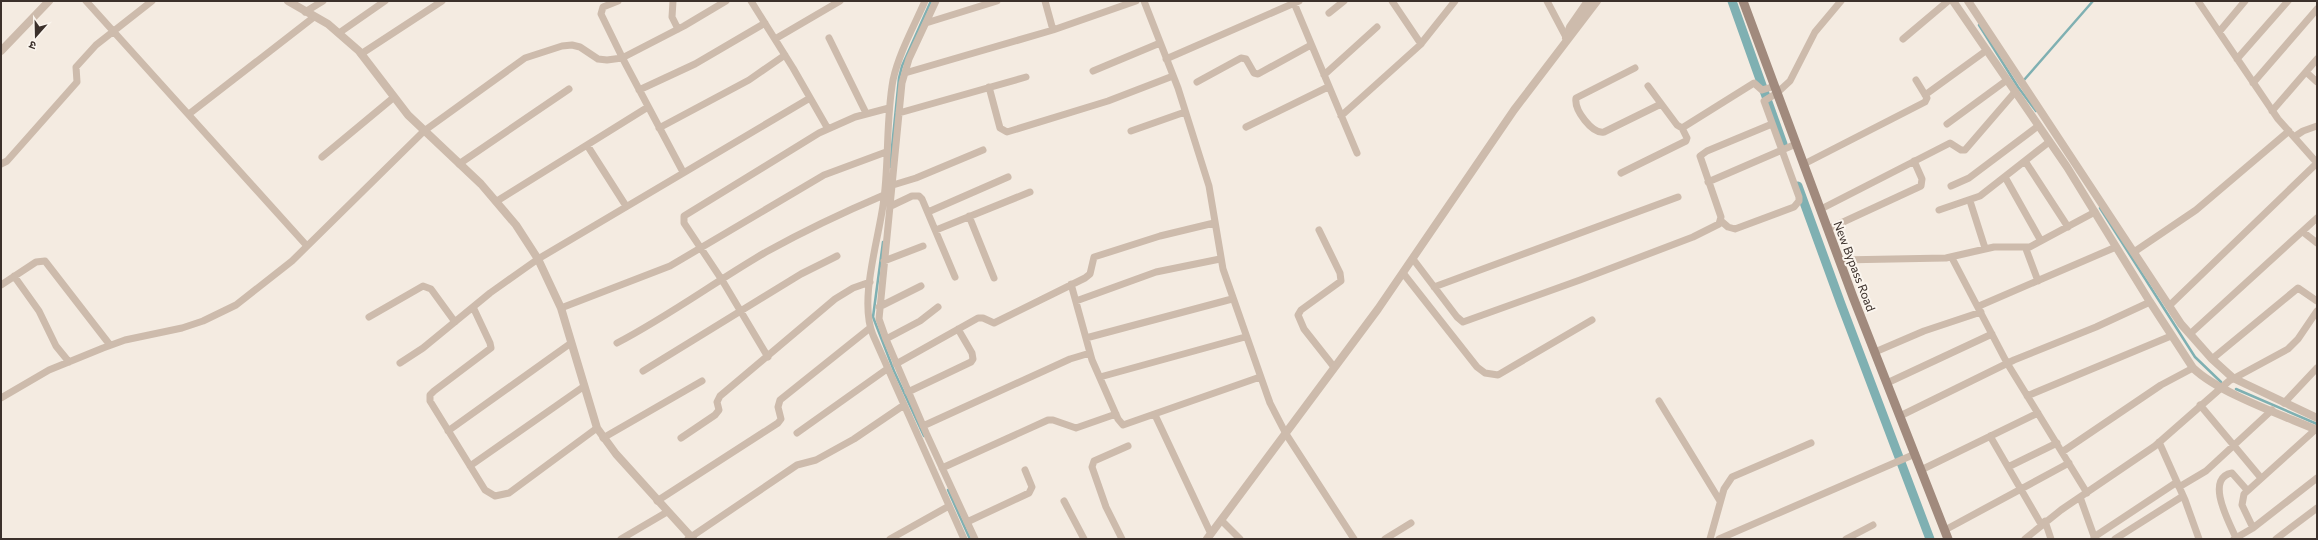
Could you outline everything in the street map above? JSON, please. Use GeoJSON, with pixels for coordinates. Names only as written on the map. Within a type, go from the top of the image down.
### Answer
{"type":"FeatureCollection","features":[{"type":"Feature","properties":{"kind":"main road","name":"New Bypass Road"},"geometry":{"type":"LineString","coordinates":[[1743,1],[1788,148],[1804,164],[1948,539]]}},
{"type":"Feature","properties":{"kind":"street"},"geometry":{"type":"LineString","coordinates":[[1,51],[49,1]]}},
{"type":"Feature","properties":{"kind":"street"},"geometry":{"type":"LineString","coordinates":[[86,1],[307,246]]}},
{"type":"Feature","properties":{"kind":"street"},"geometry":{"type":"LineString","coordinates":[[1,164],[7,161],[76,82],[76,67],[90,50],[113,30],[152,1]]}},
{"type":"Feature","properties":{"kind":"street"},"geometry":{"type":"LineString","coordinates":[[288,1],[328,24],[361,54],[374,69],[393,98],[424,131],[497,201],[538,259],[560,308],[583,387],[597,428],[603,438],[691,538],[797,465],[816,460],[854,439],[904,405]]}},
{"type":"Feature","properties":{"kind":"street"},"geometry":{"type":"LineString","coordinates":[[305,12],[323,1]]}},
{"type":"Feature","properties":{"kind":"street"},"geometry":{"type":"LineString","coordinates":[[339,33],[385,1]]}},
{"type":"Feature","properties":{"kind":"street"},"geometry":{"type":"LineString","coordinates":[[361,54],[442,1]]}},
{"type":"Feature","properties":{"kind":"street"},"geometry":{"type":"LineString","coordinates":[[618,1],[603,7],[601,14],[622,58],[683,172]]}},
{"type":"Feature","properties":{"kind":"street"},"geometry":{"type":"LineString","coordinates":[[674,1],[672,17],[678,29]]}},
{"type":"Feature","properties":{"kind":"street"},"geometry":{"type":"LineString","coordinates":[[1,398],[49,370],[110,345],[182,328],[202,321],[236,305],[263,285],[307,246],[424,131],[507,70],[536,53],[572,45],[580,47],[598,59],[607,60],[622,58],[678,29],[726,1]]}},
{"type":"Feature","properties":{"kind":"street"},"geometry":{"type":"LineString","coordinates":[[751,1],[785,55],[828,129]]}},
{"type":"Feature","properties":{"kind":"street"},"geometry":{"type":"LineString","coordinates":[[775,39],[840,1]]}},
{"type":"Feature","properties":{"kind":"street"},"geometry":{"type":"LineString","coordinates":[[925,1],[898,62],[889,108],[884,195],[870,282],[867,311],[870,328],[887,369],[964,539]]}},
{"type":"Feature","properties":{"kind":"street"},"geometry":{"type":"LineString","coordinates":[[936,1],[905,73],[899,113],[891,206],[879,307],[881,326],[896,364],[975,539]]}},
{"type":"Feature","properties":{"kind":"street"},"geometry":{"type":"LineString","coordinates":[[926,23],[997,1]]}},
{"type":"Feature","properties":{"kind":"street"},"geometry":{"type":"LineString","coordinates":[[1045,1],[1053,30]]}},
{"type":"Feature","properties":{"kind":"street"},"geometry":{"type":"LineString","coordinates":[[905,73],[1053,30],[1136,1]]}},
{"type":"Feature","properties":{"kind":"street"},"geometry":{"type":"LineString","coordinates":[[1144,1],[1173,76],[1209,186],[1220,259],[1232,299],[1260,377],[1286,434],[1354,539]]}},
{"type":"Feature","properties":{"kind":"street"},"geometry":{"type":"LineString","coordinates":[[1329,14],[1344,1]]}},
{"type":"Feature","properties":{"kind":"street"},"geometry":{"type":"LineString","coordinates":[[1392,1],[1421,44]]}},
{"type":"Feature","properties":{"kind":"street"},"geometry":{"type":"LineString","coordinates":[[1547,1],[1566,39]]}},
{"type":"Feature","properties":{"kind":"street"},"geometry":{"type":"LineString","coordinates":[[1566,39],[1570,27],[1588,1]]}},
{"type":"Feature","properties":{"kind":"street"},"geometry":{"type":"LineString","coordinates":[[1155,415],[1209,537],[1413,259],[1514,110],[1566,39],[1575,31],[1597,1]]}},
{"type":"Feature","properties":{"kind":"street"},"geometry":{"type":"LineString","coordinates":[[1772,124],[1702,153],[1700,160],[1722,220],[1728,227],[1735,229],[1794,207],[1797,204],[1799,197],[1788,148],[1772,124],[1764,102],[1770,92],[1794,74],[1815,32],[1841,1]]}},
{"type":"Feature","properties":{"kind":"street"},"geometry":{"type":"LineString","coordinates":[[1903,39],[1948,1]]}},
{"type":"Feature","properties":{"kind":"street"},"geometry":{"type":"LineString","coordinates":[[1953,1],[2095,212],[2171,336],[2193,368],[2202,376],[2222,387],[2316,430],[2247,490],[2242,497],[2242,505],[2253,528]]}},
{"type":"Feature","properties":{"kind":"street"},"geometry":{"type":"LineString","coordinates":[[1968,1],[2169,306],[2190,334],[2212,359],[2233,378],[2317,418]]}},
{"type":"Feature","properties":{"kind":"street"},"geometry":{"type":"LineString","coordinates":[[2169,306],[2317,163],[2272,111],[2198,1]]}},
{"type":"Feature","properties":{"kind":"street"},"geometry":{"type":"LineString","coordinates":[[2219,32],[2245,1]]}},
{"type":"Feature","properties":{"kind":"street"},"geometry":{"type":"LineString","coordinates":[[2237,59],[2288,1]]}},
{"type":"Feature","properties":{"kind":"street"},"geometry":{"type":"LineString","coordinates":[[1166,59],[1296,2],[1311,45],[1357,153]]}},
{"type":"Feature","properties":{"kind":"street"},"geometry":{"type":"LineString","coordinates":[[1341,116],[1421,44],[1452,2]]}},
{"type":"Feature","properties":{"kind":"street"},"geometry":{"type":"LineString","coordinates":[[2253,84],[2317,9]]}},
{"type":"Feature","properties":{"kind":"street"},"geometry":{"type":"LineString","coordinates":[[189,114],[314,17]]}},
{"type":"Feature","properties":{"kind":"street"},"geometry":{"type":"LineString","coordinates":[[639,90],[695,64],[765,23]]}},
{"type":"Feature","properties":{"kind":"street"},"geometry":{"type":"LineString","coordinates":[[1324,76],[1377,28]]}},
{"type":"Feature","properties":{"kind":"street"},"geometry":{"type":"LineString","coordinates":[[829,38],[866,113]]}},
{"type":"Feature","properties":{"kind":"street"},"geometry":{"type":"LineString","coordinates":[[1093,71],[1160,43]]}},
{"type":"Feature","properties":{"kind":"street"},"geometry":{"type":"LineString","coordinates":[[1198,82],[1241,58],[1246,59],[1254,73],[1258,74],[1311,45]]}},
{"type":"Feature","properties":{"kind":"street"},"geometry":{"type":"LineString","coordinates":[[1925,95],[1987,50]]}},
{"type":"Feature","properties":{"kind":"street"},"geometry":{"type":"LineString","coordinates":[[659,128],[749,80],[785,55]]}},
{"type":"Feature","properties":{"kind":"street"},"geometry":{"type":"LineString","coordinates":[[2272,111],[2317,59]]}},
{"type":"Feature","properties":{"kind":"street"},"geometry":{"type":"LineString","coordinates":[[1635,68],[1576,98],[1576,106],[1592,129],[1600,133],[1604,132],[1661,104]]}},
{"type":"Feature","properties":{"kind":"street"},"geometry":{"type":"LineString","coordinates":[[2306,72],[2317,82]]}},
{"type":"Feature","properties":{"kind":"street"},"geometry":{"type":"LineString","coordinates":[[989,88],[1000,128],[1008,132],[1101,103],[1173,76]]}},
{"type":"Feature","properties":{"kind":"street"},"geometry":{"type":"LineString","coordinates":[[899,113],[1026,77]]}},
{"type":"Feature","properties":{"kind":"street"},"geometry":{"type":"LineString","coordinates":[[1804,164],[1925,102],[1927,98],[1916,80]]}},
{"type":"Feature","properties":{"kind":"street"},"geometry":{"type":"LineString","coordinates":[[1947,124],[2007,80]]}},
{"type":"Feature","properties":{"kind":"street"},"geometry":{"type":"LineString","coordinates":[[1682,128],[1754,83],[1770,92]]}},
{"type":"Feature","properties":{"kind":"street"},"geometry":{"type":"LineString","coordinates":[[1622,173],[1686,141],[1687,138],[1682,128],[1677,125],[1648,86]]}},
{"type":"Feature","properties":{"kind":"street"},"geometry":{"type":"LineString","coordinates":[[1246,128],[1328,87]]}},
{"type":"Feature","properties":{"kind":"street"},"geometry":{"type":"LineString","coordinates":[[459,164],[569,89]]}},
{"type":"Feature","properties":{"kind":"street"},"geometry":{"type":"LineString","coordinates":[[1821,209],[1950,143],[1961,150],[1965,150],[2015,92]]}},
{"type":"Feature","properties":{"kind":"street"},"geometry":{"type":"LineString","coordinates":[[322,156],[393,98]]}},
{"type":"Feature","properties":{"kind":"street"},"geometry":{"type":"LineString","coordinates":[[400,363],[423,348],[473,307],[538,259],[810,98]]}},
{"type":"Feature","properties":{"kind":"street"},"geometry":{"type":"LineString","coordinates":[[497,201],[648,107]]}},
{"type":"Feature","properties":{"kind":"street"},"geometry":{"type":"LineString","coordinates":[[768,357],[739,311],[722,280],[684,224],[683,220],[688,213],[828,129],[866,113],[889,108]]}},
{"type":"Feature","properties":{"kind":"street"},"geometry":{"type":"LineString","coordinates":[[1131,131],[1185,112]]}},
{"type":"Feature","properties":{"kind":"street"},"geometry":{"type":"LineString","coordinates":[[1952,186],[1969,178],[2038,126]]}},
{"type":"Feature","properties":{"kind":"street"},"geometry":{"type":"LineString","coordinates":[[2294,137],[2317,126]]}},
{"type":"Feature","properties":{"kind":"street"},"geometry":{"type":"LineString","coordinates":[[2134,252],[2196,210],[2289,131]]}},
{"type":"Feature","properties":{"kind":"street"},"geometry":{"type":"LineString","coordinates":[[1939,210],[1970,201],[1980,196],[2049,142]]}},
{"type":"Feature","properties":{"kind":"street"},"geometry":{"type":"LineString","coordinates":[[586,145],[626,206]]}},
{"type":"Feature","properties":{"kind":"street"},"geometry":{"type":"LineString","coordinates":[[1708,182],[1788,148]]}},
{"type":"Feature","properties":{"kind":"street"},"geometry":{"type":"LineString","coordinates":[[893,185],[916,178],[983,150]]}},
{"type":"Feature","properties":{"kind":"street"},"geometry":{"type":"LineString","coordinates":[[560,308],[670,266],[824,175],[886,152]]}},
{"type":"Feature","properties":{"kind":"street"},"geometry":{"type":"LineString","coordinates":[[1828,229],[1920,186],[1922,179],[1914,161]]}},
{"type":"Feature","properties":{"kind":"street"},"geometry":{"type":"LineString","coordinates":[[2025,161],[2068,227]]}},
{"type":"Feature","properties":{"kind":"street"},"geometry":{"type":"LineString","coordinates":[[928,212],[1008,177]]}},
{"type":"Feature","properties":{"kind":"street"},"geometry":{"type":"LineString","coordinates":[[2005,177],[2041,241]]}},
{"type":"Feature","properties":{"kind":"street"},"geometry":{"type":"LineString","coordinates":[[936,230],[1030,192]]}},
{"type":"Feature","properties":{"kind":"street"},"geometry":{"type":"LineString","coordinates":[[618,344],[794,237],[884,195]]}},
{"type":"Feature","properties":{"kind":"street"},"geometry":{"type":"LineString","coordinates":[[891,206],[916,196],[922,199],[955,277]]}},
{"type":"Feature","properties":{"kind":"street"},"geometry":{"type":"LineString","coordinates":[[1434,287],[1678,197]]}},
{"type":"Feature","properties":{"kind":"street"},"geometry":{"type":"LineString","coordinates":[[1970,201],[1985,248]]}},
{"type":"Feature","properties":{"kind":"street"},"geometry":{"type":"LineString","coordinates":[[1840,260],[1952,258],[1985,248],[2028,248],[2095,212]]}},
{"type":"Feature","properties":{"kind":"street"},"geometry":{"type":"LineString","coordinates":[[969,216],[994,278]]}},
{"type":"Feature","properties":{"kind":"street"},"geometry":{"type":"LineString","coordinates":[[2190,334],[2317,218]]}},
{"type":"Feature","properties":{"kind":"street"},"geometry":{"type":"LineString","coordinates":[[1413,259],[1457,317],[1463,322],[1692,237],[1719,224],[1722,220]]}},
{"type":"Feature","properties":{"kind":"street"},"geometry":{"type":"LineString","coordinates":[[896,364],[958,329],[981,318],[994,323],[1090,274],[1094,257],[1160,236],[1214,223]]}},
{"type":"Feature","properties":{"kind":"street"},"geometry":{"type":"LineString","coordinates":[[1319,230],[1340,273],[1341,281],[1301,310],[1298,315],[1304,329],[1334,367]]}},
{"type":"Feature","properties":{"kind":"street"},"geometry":{"type":"LineString","coordinates":[[2303,232],[2317,243]]}},
{"type":"Feature","properties":{"kind":"street"},"geometry":{"type":"LineString","coordinates":[[884,261],[923,246]]}},
{"type":"Feature","properties":{"kind":"street"},"geometry":{"type":"LineString","coordinates":[[1875,352],[1980,309],[2038,281],[2116,247]]}},
{"type":"Feature","properties":{"kind":"street"},"geometry":{"type":"LineString","coordinates":[[2028,248],[2026,252],[2038,281]]}},
{"type":"Feature","properties":{"kind":"street"},"geometry":{"type":"LineString","coordinates":[[643,371],[800,274],[837,256]]}},
{"type":"Feature","properties":{"kind":"street"},"geometry":{"type":"LineString","coordinates":[[1952,258],[2007,363],[2087,493]]}},
{"type":"Feature","properties":{"kind":"street"},"geometry":{"type":"LineString","coordinates":[[1076,301],[1156,272],[1220,259]]}},
{"type":"Feature","properties":{"kind":"street"},"geometry":{"type":"LineString","coordinates":[[1,285],[36,262],[45,261],[110,345]]}},
{"type":"Feature","properties":{"kind":"street"},"geometry":{"type":"LineString","coordinates":[[1403,273],[1477,367],[1492,376],[1498,375],[1592,320]]}},
{"type":"Feature","properties":{"kind":"street"},"geometry":{"type":"LineString","coordinates":[[14,276],[39,312],[56,346],[69,362]]}},
{"type":"Feature","properties":{"kind":"street"},"geometry":{"type":"LineString","coordinates":[[681,438],[715,415],[718,410],[717,402],[720,396],[835,299],[853,288],[870,282]]}},
{"type":"Feature","properties":{"kind":"street"},"geometry":{"type":"LineString","coordinates":[[1071,284],[1090,353],[1120,423],[1127,425],[1260,377]]}},
{"type":"Feature","properties":{"kind":"street"},"geometry":{"type":"LineString","coordinates":[[369,318],[423,286],[431,289],[455,322]]}},
{"type":"Feature","properties":{"kind":"street"},"geometry":{"type":"LineString","coordinates":[[879,307],[921,286]]}},
{"type":"Feature","properties":{"kind":"street"},"geometry":{"type":"LineString","coordinates":[[2212,359],[2298,288],[2317,301]]}},
{"type":"Feature","properties":{"kind":"street"},"geometry":{"type":"LineString","coordinates":[[1086,338],[1232,299]]}},
{"type":"Feature","properties":{"kind":"street"},"geometry":{"type":"LineString","coordinates":[[1900,416],[2007,363],[2150,302]]}},
{"type":"Feature","properties":{"kind":"street"},"geometry":{"type":"LineString","coordinates":[[473,307],[490,343],[490,348],[430,395],[432,406],[485,490],[496,496],[503,496],[597,428]]}},
{"type":"Feature","properties":{"kind":"street"},"geometry":{"type":"LineString","coordinates":[[886,339],[920,321],[938,307]]}},
{"type":"Feature","properties":{"kind":"street"},"geometry":{"type":"LineString","coordinates":[[2025,539],[2043,523],[2159,442],[2233,378],[2288,349],[2298,339],[2317,311]]}},
{"type":"Feature","properties":{"kind":"street"},"geometry":{"type":"LineString","coordinates":[[657,501],[778,423],[781,419],[778,407],[780,400],[870,328]]}},
{"type":"Feature","properties":{"kind":"street"},"geometry":{"type":"LineString","coordinates":[[908,392],[971,362],[972,353],[958,329]]}},
{"type":"Feature","properties":{"kind":"street"},"geometry":{"type":"LineString","coordinates":[[1887,382],[1992,334]]}},
{"type":"Feature","properties":{"kind":"street"},"geometry":{"type":"LineString","coordinates":[[2028,396],[2171,336]]}},
{"type":"Feature","properties":{"kind":"street"},"geometry":{"type":"LineString","coordinates":[[1100,377],[1245,337]]}},
{"type":"Feature","properties":{"kind":"street"},"geometry":{"type":"LineString","coordinates":[[448,432],[571,343]]}},
{"type":"Feature","properties":{"kind":"street"},"geometry":{"type":"LineString","coordinates":[[923,426],[1070,360],[1090,353]]}},
{"type":"Feature","properties":{"kind":"street"},"geometry":{"type":"LineString","coordinates":[[2062,452],[2161,385],[2193,368]]}},
{"type":"Feature","properties":{"kind":"street"},"geometry":{"type":"LineString","coordinates":[[2284,403],[2317,368]]}},
{"type":"Feature","properties":{"kind":"street"},"geometry":{"type":"LineString","coordinates":[[797,433],[887,369]]}},
{"type":"Feature","properties":{"kind":"street"},"geometry":{"type":"LineString","coordinates":[[603,438],[702,381]]}},
{"type":"Feature","properties":{"kind":"street"},"geometry":{"type":"LineString","coordinates":[[470,466],[583,387]]}},
{"type":"Feature","properties":{"kind":"street"},"geometry":{"type":"LineString","coordinates":[[1659,401],[1720,500]]}},
{"type":"Feature","properties":{"kind":"street"},"geometry":{"type":"LineString","coordinates":[[2200,405],[2233,447],[2261,478]]}},
{"type":"Feature","properties":{"kind":"street"},"geometry":{"type":"LineString","coordinates":[[2080,497],[2094,538],[2178,485],[2206,471],[2272,410]]}},
{"type":"Feature","properties":{"kind":"street"},"geometry":{"type":"LineString","coordinates":[[1921,470],[2038,413]]}},
{"type":"Feature","properties":{"kind":"street"},"geometry":{"type":"LineString","coordinates":[[942,468],[1048,420],[1053,420],[1076,428],[1116,414]]}},
{"type":"Feature","properties":{"kind":"street"},"geometry":{"type":"LineString","coordinates":[[1990,436],[2020,489],[2043,523],[2051,539]]}},
{"type":"Feature","properties":{"kind":"street"},"geometry":{"type":"LineString","coordinates":[[2159,442],[2183,496],[2199,539]]}},
{"type":"Feature","properties":{"kind":"street"},"geometry":{"type":"LineString","coordinates":[[1710,539],[1720,500],[1724,489],[1732,477],[1811,443]]}},
{"type":"Feature","properties":{"kind":"street"},"geometry":{"type":"LineString","coordinates":[[2008,467],[2057,443]]}},
{"type":"Feature","properties":{"kind":"street"},"geometry":{"type":"LineString","coordinates":[[1122,539],[1106,507],[1092,467],[1094,461],[1128,446]]}},
{"type":"Feature","properties":{"kind":"street"},"geometry":{"type":"LineString","coordinates":[[1719,539],[1915,454]]}},
{"type":"Feature","properties":{"kind":"street"},"geometry":{"type":"LineString","coordinates":[[1945,530],[2069,463]]}},
{"type":"Feature","properties":{"kind":"street"},"geometry":{"type":"LineString","coordinates":[[967,522],[1030,493],[1032,488],[1025,470]]}},
{"type":"Feature","properties":{"kind":"street"},"geometry":{"type":"LineString","coordinates":[[2247,490],[2232,473],[2225,476],[2219,486],[2220,499],[2235,538],[2253,528],[2317,478]]}},
{"type":"Feature","properties":{"kind":"street"},"geometry":{"type":"LineString","coordinates":[[2115,539],[2183,496]]}},
{"type":"Feature","properties":{"kind":"street"},"geometry":{"type":"LineString","coordinates":[[1064,501],[1084,539]]}},
{"type":"Feature","properties":{"kind":"street"},"geometry":{"type":"LineString","coordinates":[[890,539],[949,506]]}},
{"type":"Feature","properties":{"kind":"street"},"geometry":{"type":"LineString","coordinates":[[2276,539],[2317,508]]}},
{"type":"Feature","properties":{"kind":"street"},"geometry":{"type":"LineString","coordinates":[[620,539],[667,512]]}},
{"type":"Feature","properties":{"kind":"street"},"geometry":{"type":"LineString","coordinates":[[1222,521],[1240,539]]}},
{"type":"Feature","properties":{"kind":"street"},"geometry":{"type":"LineString","coordinates":[[1385,539],[1411,523]]}},
{"type":"Feature","properties":{"kind":"street"},"geometry":{"type":"LineString","coordinates":[[1846,539],[1873,525]]}},
{"type":"Feature","properties":{"kind":"waterway"},"geometry":{"type":"LineString","coordinates":[[890,167],[899,78],[902,66],[931,1]]}},
{"type":"Feature","properties":{"kind":"waterway"},"geometry":{"type":"LineString","coordinates":[[1732,1],[1783,144]]}},
{"type":"Feature","properties":{"kind":"waterway"},"geometry":{"type":"LineString","coordinates":[[2024,80],[2093,1]]}},
{"type":"Feature","properties":{"kind":"waterway"},"geometry":{"type":"LineString","coordinates":[[1979,25],[2018,87],[2036,111]]}},
{"type":"Feature","properties":{"kind":"waterway"},"geometry":{"type":"LineString","coordinates":[[1798,186],[1930,539]]}},
{"type":"Feature","properties":{"kind":"waterway"},"geometry":{"type":"LineString","coordinates":[[2100,208],[2195,357],[2221,382]]}},
{"type":"Feature","properties":{"kind":"waterway"},"geometry":{"type":"LineString","coordinates":[[883,242],[873,317],[894,371],[924,436]]}},
{"type":"Feature","properties":{"kind":"waterway"},"geometry":{"type":"LineString","coordinates":[[2236,389],[2317,424]]}},
{"type":"Feature","properties":{"kind":"waterway"},"geometry":{"type":"LineString","coordinates":[[948,490],[970,539]]}}]}
